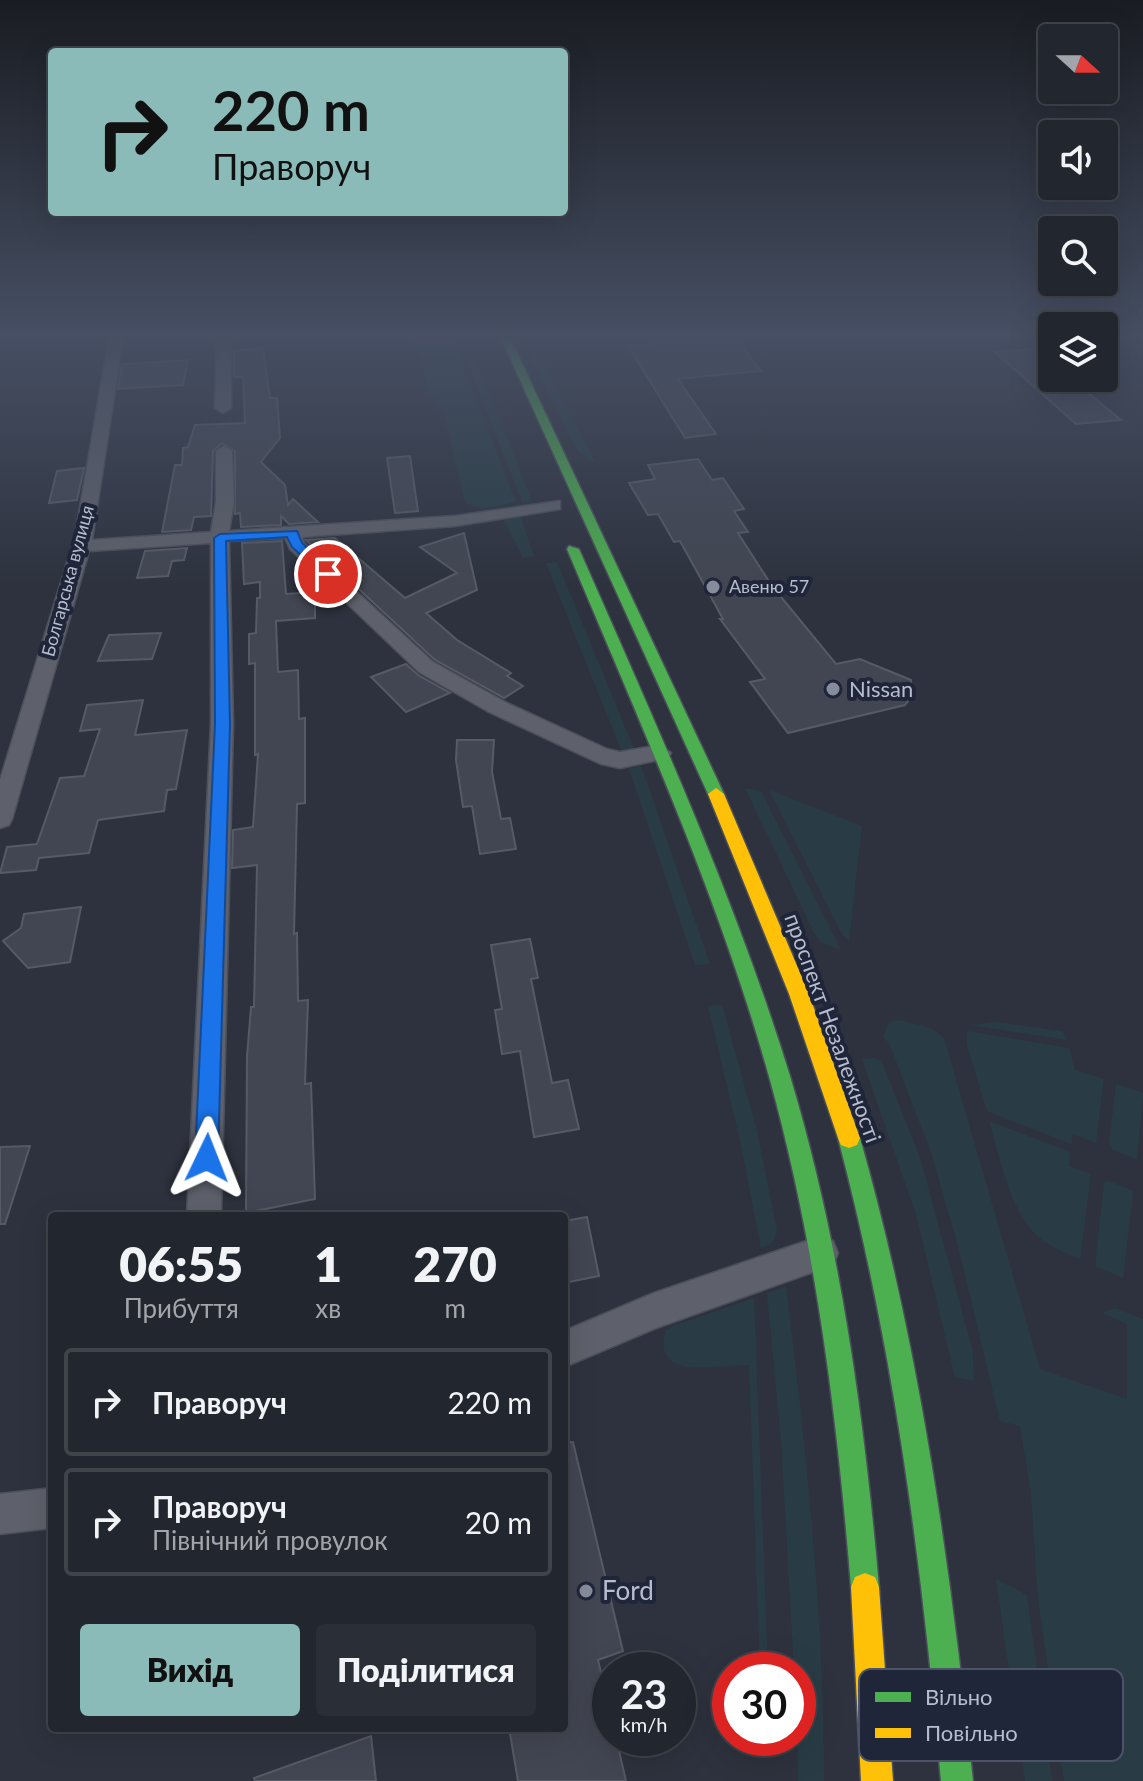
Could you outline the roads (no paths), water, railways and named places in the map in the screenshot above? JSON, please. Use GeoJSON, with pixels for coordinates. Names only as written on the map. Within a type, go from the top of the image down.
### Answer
{"type":"FeatureCollection","features":[{"type":"Feature","properties":{"kind":"main road","name":"проспект Незалежності"},"geometry":{"type":"LineString","coordinates":[[543,421],[738,844],[819,1048],[856,1163],[909,1406],[932,1557],[944,1669]]}},
{"type":"Feature","properties":{"kind":"main road"},"geometry":{"type":"LineString","coordinates":[[557,512],[660,753],[740,955],[801,1156],[842,1375],[859,1526],[869,1669]]}},
{"type":"Feature","properties":{"kind":"main road"},"geometry":{"type":"LineString","coordinates":[[876,1761],[877,1781]]}},
{"type":"Feature","properties":{"kind":"main road","name":"проспект Незалежності"},"geometry":{"type":"LineString","coordinates":[[955,1761],[957,1781]]}},
{"type":"Feature","properties":{"kind":"street","name":"Болгарська вулиця"},"geometry":{"type":"LineString","coordinates":[[0,819],[81,546],[102,421]]}},
{"type":"Feature","properties":{"kind":"street"},"geometry":{"type":"LineString","coordinates":[[204,1212],[222,724],[220,538],[225,502],[224,451]]}},
{"type":"Feature","properties":{"kind":"street"},"geometry":{"type":"LineString","coordinates":[[81,546],[557,512]]}},
{"type":"Feature","properties":{"kind":"street"},"geometry":{"type":"LineString","coordinates":[[292,533],[296,545],[426,667],[497,707],[601,756],[620,760],[660,753]]}},
{"type":"Feature","properties":{"kind":"street"},"geometry":{"type":"LineString","coordinates":[[568,1347],[654,1311],[821,1253]]}},
{"type":"Feature","properties":{"kind":"street"},"geometry":{"type":"LineString","coordinates":[[0,1514],[48,1508]]}},
{"type":"Feature","properties":{"kind":"place","name":"Авеню 57"},"geometry":{"type":"Point","coordinates":[713,587]}},
{"type":"Feature","properties":{"kind":"place","name":"Nissan"},"geometry":{"type":"Point","coordinates":[833,689]}},
{"type":"Feature","properties":{"kind":"place","name":"Ford"},"geometry":{"type":"Point","coordinates":[586,1591]}}]}
